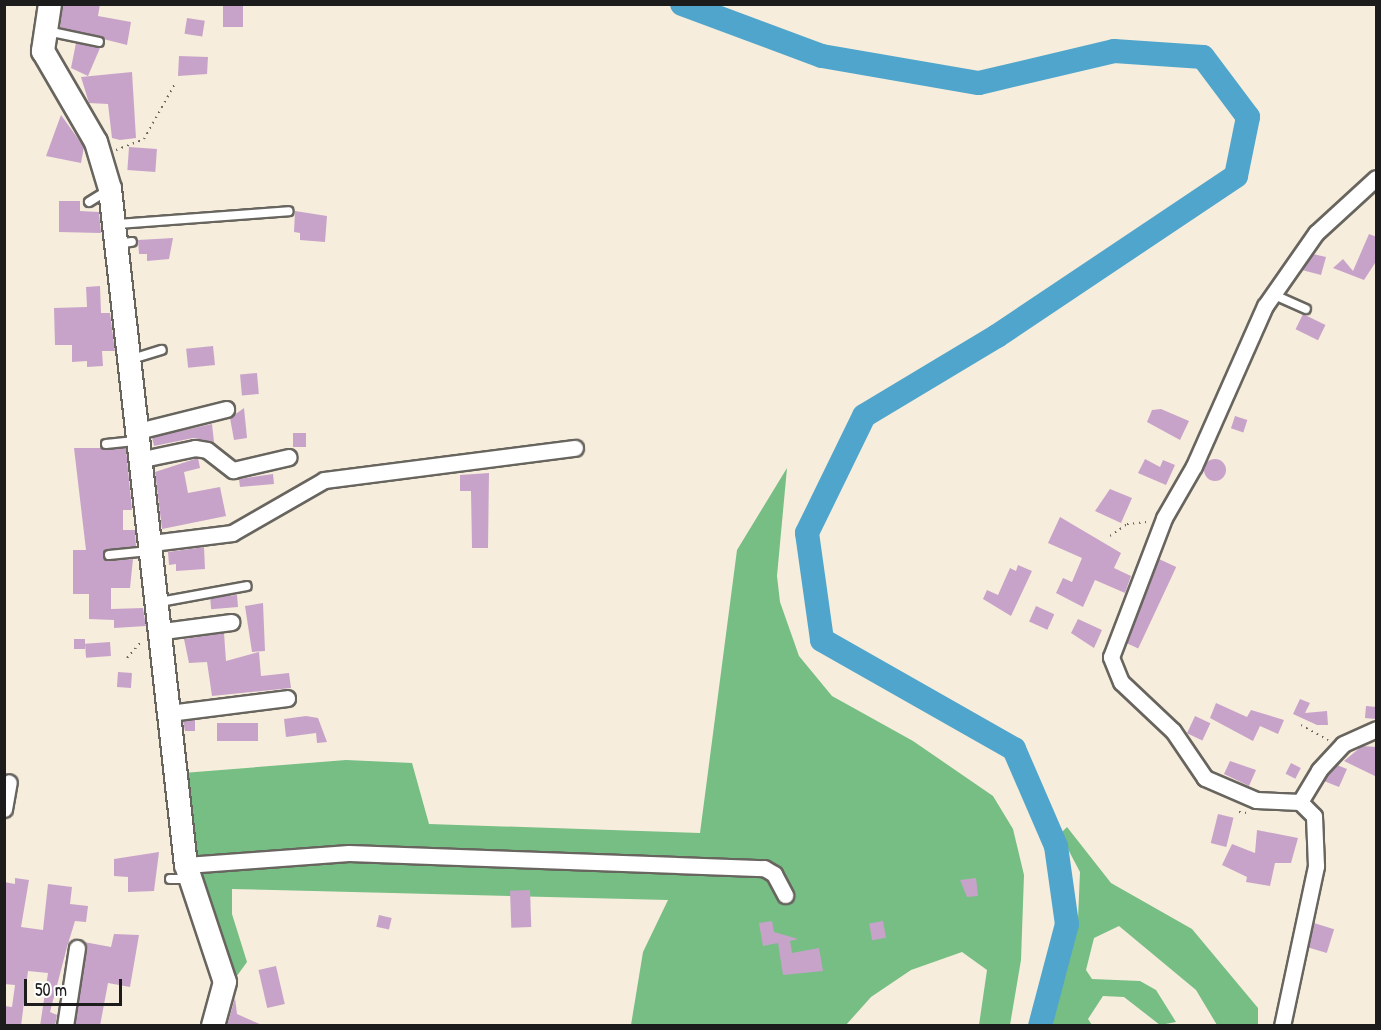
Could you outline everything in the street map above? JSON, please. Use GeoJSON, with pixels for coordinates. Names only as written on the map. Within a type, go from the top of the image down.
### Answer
{"type":"FeatureCollection","features":[{"type":"Feature","properties":{"kind":"street"},"geometry":{"type":"LineString","coordinates":[[50,4],[43,30],[49,65],[101,153],[118,237],[125,362],[153,547],[153,590],[163,631],[183,875],[225,982],[213,1026]]}},
{"type":"Feature","properties":{"kind":"street"},"geometry":{"type":"LineString","coordinates":[[1282,1026],[1318,839],[1314,816],[1300,802],[1256,800],[1205,778],[1173,731],[1121,682],[1112,647],[1164,518],[1272,294],[1316,233],[1377,178]]}},
{"type":"Feature","properties":{"kind":"street"},"geometry":{"type":"LineString","coordinates":[[136,444],[226,409]]}},
{"type":"Feature","properties":{"kind":"street"},"geometry":{"type":"LineString","coordinates":[[136,444],[201,449],[233,470],[289,457]]}},
{"type":"Feature","properties":{"kind":"street"},"geometry":{"type":"LineString","coordinates":[[153,547],[232,533],[324,480],[575,448]]}},
{"type":"Feature","properties":{"kind":"street"},"geometry":{"type":"LineString","coordinates":[[163,631],[231,622]]}},
{"type":"Feature","properties":{"kind":"street"},"geometry":{"type":"LineString","coordinates":[[169,713],[287,698]]}},
{"type":"Feature","properties":{"kind":"street"},"geometry":{"type":"LineString","coordinates":[[1300,802],[1318,770],[1343,744],[1377,729]]}},
{"type":"Feature","properties":{"kind":"street"},"geometry":{"type":"LineString","coordinates":[[4,809],[9,782]]}},
{"type":"Feature","properties":{"kind":"street"},"geometry":{"type":"LineString","coordinates":[[183,875],[349,853],[752,868],[774,874],[785,895]]}},
{"type":"Feature","properties":{"kind":"street"},"geometry":{"type":"LineString","coordinates":[[65,1026],[77,948]]}},
{"type":"Feature","properties":{"kind":"lane"},"geometry":{"type":"LineString","coordinates":[[43,30],[99,42]]}},
{"type":"Feature","properties":{"kind":"lane"},"geometry":{"type":"LineString","coordinates":[[89,202],[110,189]]}},
{"type":"Feature","properties":{"kind":"lane"},"geometry":{"type":"LineString","coordinates":[[118,237],[289,211]]}},
{"type":"Feature","properties":{"kind":"lane"},"geometry":{"type":"LineString","coordinates":[[1272,294],[1306,309]]}},
{"type":"Feature","properties":{"kind":"lane"},"geometry":{"type":"LineString","coordinates":[[125,362],[162,350]]}},
{"type":"Feature","properties":{"kind":"lane"},"geometry":{"type":"LineString","coordinates":[[106,444],[136,444]]}},
{"type":"Feature","properties":{"kind":"lane"},"geometry":{"type":"LineString","coordinates":[[109,555],[153,547]]}},
{"type":"Feature","properties":{"kind":"lane"},"geometry":{"type":"LineString","coordinates":[[153,590],[247,586]]}},
{"type":"Feature","properties":{"kind":"path"},"geometry":{"type":"LineString","coordinates":[[101,153],[144,139],[176,82]]}},
{"type":"Feature","properties":{"kind":"path"},"geometry":{"type":"LineString","coordinates":[[1110,536],[1127,524],[1164,518]]}},
{"type":"Feature","properties":{"kind":"path"},"geometry":{"type":"LineString","coordinates":[[1301,725],[1343,744]]}},
{"type":"Feature","properties":{"kind":"green space"},"geometry":{"type":"Polygon","coordinates":[[[787,468],[777,576],[780,602],[799,656],[832,696],[913,741],[993,796],[1013,829],[1024,875],[1021,960],[1010,1025],[979,1025],[987,970],[962,952],[911,970],[871,997],[846,1025],[631,1025],[643,952],[668,900],[232,889],[232,914],[247,962],[226,991],[196,870],[183,773],[346,760],[412,763],[429,824],[700,833],[737,550],[787,468]]]}},
{"type":"Feature","properties":{"kind":"green space"},"geometry":{"type":"Polygon","coordinates":[[[1067,827],[1111,883],[1192,929],[1258,1008],[1258,1025],[1217,1025],[1196,990],[1119,926],[1094,938],[1086,970],[1092,979],[1140,981],[1156,990],[1176,1022],[1160,1025],[1124,997],[1103,996],[1088,1019],[1092,1025],[1050,1025],[1078,919],[1080,872],[1060,834],[1067,827]]]}},
{"type":"Feature","properties":{"kind":"building"},"geometry":{"type":"Polygon","coordinates":[[[63,4],[100,4],[98,16],[131,22],[127,45],[60,28],[63,4]]]}},
{"type":"Feature","properties":{"kind":"building"},"geometry":{"type":"Polygon","coordinates":[[[223,4],[243,4],[243,27],[223,27],[223,4]]]}},
{"type":"Feature","properties":{"kind":"building"},"geometry":{"type":"Polygon","coordinates":[[[187,18],[205,21],[202,37],[184,34],[187,18]]]}},
{"type":"Feature","properties":{"kind":"building"},"geometry":{"type":"Polygon","coordinates":[[[76,43],[100,48],[88,76],[71,68],[76,43]]]}},
{"type":"Feature","properties":{"kind":"building"},"geometry":{"type":"Polygon","coordinates":[[[179,56],[208,57],[207,74],[178,76],[179,56]]]}},
{"type":"Feature","properties":{"kind":"building"},"geometry":{"type":"Polygon","coordinates":[[[132,72],[136,138],[120,140],[112,138],[108,104],[89,103],[81,77],[132,72]]]}},
{"type":"Feature","properties":{"kind":"building"},"geometry":{"type":"Polygon","coordinates":[[[61,115],[84,147],[81,163],[46,156],[61,115]]]}},
{"type":"Feature","properties":{"kind":"building"},"geometry":{"type":"Polygon","coordinates":[[[129,147],[157,149],[155,172],[127,170],[129,147]]]}},
{"type":"Feature","properties":{"kind":"building"},"geometry":{"type":"Polygon","coordinates":[[[59,201],[80,201],[80,211],[99,212],[101,233],[59,232],[59,201]]]}},
{"type":"Feature","properties":{"kind":"building"},"geometry":{"type":"Polygon","coordinates":[[[295,211],[327,216],[325,242],[300,240],[300,233],[294,232],[295,211]]]}},
{"type":"Feature","properties":{"kind":"building"},"geometry":{"type":"Polygon","coordinates":[[[1369,234],[1377,237],[1377,260],[1364,280],[1333,268],[1343,259],[1353,271],[1369,234]]]}},
{"type":"Feature","properties":{"kind":"building"},"geometry":{"type":"Polygon","coordinates":[[[173,238],[169,259],[147,261],[147,254],[139,254],[138,240],[173,238]]]}},
{"type":"Feature","properties":{"kind":"building"},"geometry":{"type":"Polygon","coordinates":[[[1313,254],[1326,257],[1321,275],[1302,270],[1313,254]]]}},
{"type":"Feature","properties":{"kind":"building"},"geometry":{"type":"Polygon","coordinates":[[[100,286],[101,313],[110,313],[115,351],[102,351],[103,366],[87,367],[87,361],[72,362],[72,345],[55,345],[54,308],[87,307],[86,287],[100,286]]]}},
{"type":"Feature","properties":{"kind":"building"},"geometry":{"type":"Polygon","coordinates":[[[1303,314],[1325,325],[1318,340],[1296,329],[1303,314]]]}},
{"type":"Feature","properties":{"kind":"building"},"geometry":{"type":"Polygon","coordinates":[[[213,346],[215,365],[188,368],[186,349],[213,346]]]}},
{"type":"Feature","properties":{"kind":"building"},"geometry":{"type":"Polygon","coordinates":[[[257,373],[259,394],[242,395],[240,374],[257,373]]]}},
{"type":"Feature","properties":{"kind":"building"},"geometry":{"type":"Polygon","coordinates":[[[244,408],[247,438],[234,440],[230,418],[244,408]]]}},
{"type":"Feature","properties":{"kind":"building"},"geometry":{"type":"Polygon","coordinates":[[[1161,409],[1189,421],[1180,440],[1147,422],[1152,410],[1161,409]]]}},
{"type":"Feature","properties":{"kind":"building"},"geometry":{"type":"Polygon","coordinates":[[[1235,416],[1247,420],[1243,432],[1231,428],[1235,416]]]}},
{"type":"Feature","properties":{"kind":"building"},"geometry":{"type":"Polygon","coordinates":[[[212,424],[214,442],[193,438],[154,446],[152,437],[212,424]]]}},
{"type":"Feature","properties":{"kind":"building"},"geometry":{"type":"Polygon","coordinates":[[[293,433],[306,433],[306,447],[293,447],[293,433]]]}},
{"type":"Feature","properties":{"kind":"building"},"geometry":{"type":"Polygon","coordinates":[[[74,448],[126,448],[132,510],[123,510],[123,530],[135,530],[136,546],[108,549],[103,556],[109,561],[133,559],[130,588],[111,588],[111,609],[143,608],[146,626],[114,628],[114,620],[89,619],[89,594],[73,594],[73,550],[86,550],[74,448]]]}},
{"type":"Feature","properties":{"kind":"building"},"geometry":{"type":"Polygon","coordinates":[[[198,458],[200,468],[184,472],[188,493],[220,487],[226,516],[162,529],[155,472],[198,458]]]}},
{"type":"Feature","properties":{"kind":"building"},"geometry":{"type":"Polygon","coordinates":[[[1145,459],[1160,467],[1163,460],[1175,465],[1166,485],[1138,473],[1145,459]]]}},
{"type":"Feature","properties":{"kind":"building"},"geometry":{"type":"Polygon","coordinates":[[[1215,459],[1223,462],[1226,470],[1223,478],[1215,481],[1207,478],[1204,470],[1207,462],[1215,459]]]}},
{"type":"Feature","properties":{"kind":"building"},"geometry":{"type":"Polygon","coordinates":[[[489,473],[488,548],[472,548],[471,491],[460,491],[460,475],[489,473]]]}},
{"type":"Feature","properties":{"kind":"building"},"geometry":{"type":"Polygon","coordinates":[[[273,474],[274,484],[240,487],[239,479],[273,474]]]}},
{"type":"Feature","properties":{"kind":"building"},"geometry":{"type":"Polygon","coordinates":[[[1110,489],[1132,498],[1121,523],[1095,511],[1110,489]]]}},
{"type":"Feature","properties":{"kind":"building"},"geometry":{"type":"Polygon","coordinates":[[[1060,517],[1121,553],[1114,568],[1131,576],[1125,593],[1095,580],[1083,607],[1056,593],[1063,578],[1072,582],[1082,558],[1048,543],[1060,517]]]}},
{"type":"Feature","properties":{"kind":"building"},"geometry":{"type":"Polygon","coordinates":[[[204,547],[205,569],[176,571],[176,564],[169,565],[168,552],[204,547]]]}},
{"type":"Feature","properties":{"kind":"building"},"geometry":{"type":"Polygon","coordinates":[[[1159,559],[1176,567],[1138,649],[1121,641],[1159,559]]]}},
{"type":"Feature","properties":{"kind":"building"},"geometry":{"type":"Polygon","coordinates":[[[1018,565],[1032,571],[1011,616],[983,599],[987,590],[998,595],[1010,568],[1016,571],[1018,565]]]}},
{"type":"Feature","properties":{"kind":"building"},"geometry":{"type":"Polygon","coordinates":[[[237,595],[238,607],[211,609],[210,597],[237,595]]]}},
{"type":"Feature","properties":{"kind":"building"},"geometry":{"type":"Polygon","coordinates":[[[263,603],[265,651],[252,652],[245,606],[263,603]]]}},
{"type":"Feature","properties":{"kind":"building"},"geometry":{"type":"Polygon","coordinates":[[[1036,606],[1054,614],[1047,630],[1029,622],[1036,606]]]}},
{"type":"Feature","properties":{"kind":"building"},"geometry":{"type":"Polygon","coordinates":[[[1078,619],[1102,630],[1094,648],[1071,633],[1078,619]]]}},
{"type":"Feature","properties":{"kind":"building"},"geometry":{"type":"Polygon","coordinates":[[[224,633],[226,661],[259,652],[261,676],[289,673],[291,688],[212,696],[207,662],[189,663],[184,639],[224,633]]]}},
{"type":"Feature","properties":{"kind":"building"},"geometry":{"type":"Polygon","coordinates":[[[74,639],[85,639],[85,649],[74,649],[74,639]]]}},
{"type":"Feature","properties":{"kind":"building"},"geometry":{"type":"Polygon","coordinates":[[[110,642],[111,656],[86,658],[85,644],[110,642]]]}},
{"type":"Feature","properties":{"kind":"building"},"geometry":{"type":"Polygon","coordinates":[[[118,672],[132,673],[131,688],[117,687],[118,672]]]}},
{"type":"Feature","properties":{"kind":"building"},"geometry":{"type":"Polygon","coordinates":[[[1300,699],[1310,703],[1305,713],[1327,711],[1328,725],[1317,725],[1293,714],[1300,699]]]}},
{"type":"Feature","properties":{"kind":"building"},"geometry":{"type":"Polygon","coordinates":[[[1216,703],[1247,717],[1251,710],[1284,720],[1278,734],[1260,726],[1253,741],[1210,718],[1216,703]]]}},
{"type":"Feature","properties":{"kind":"building"},"geometry":{"type":"Polygon","coordinates":[[[1366,706],[1376,707],[1376,719],[1365,718],[1366,706]]]}},
{"type":"Feature","properties":{"kind":"building"},"geometry":{"type":"Polygon","coordinates":[[[306,716],[318,718],[327,742],[317,743],[316,733],[286,737],[284,719],[306,716]]]}},
{"type":"Feature","properties":{"kind":"building"},"geometry":{"type":"Polygon","coordinates":[[[1195,716],[1210,723],[1202,740],[1187,733],[1195,716]]]}},
{"type":"Feature","properties":{"kind":"building"},"geometry":{"type":"Polygon","coordinates":[[[195,720],[195,731],[185,731],[183,721],[195,720]]]}},
{"type":"Feature","properties":{"kind":"building"},"geometry":{"type":"Polygon","coordinates":[[[217,723],[258,723],[258,741],[217,741],[217,723]]]}},
{"type":"Feature","properties":{"kind":"building"},"geometry":{"type":"Polygon","coordinates":[[[1362,746],[1377,747],[1377,777],[1344,761],[1362,746]]]}},
{"type":"Feature","properties":{"kind":"building"},"geometry":{"type":"Polygon","coordinates":[[[1230,761],[1256,770],[1249,786],[1224,774],[1230,761]]]}},
{"type":"Feature","properties":{"kind":"building"},"geometry":{"type":"Polygon","coordinates":[[[1291,763],[1301,768],[1295,779],[1286,774],[1291,763]]]}},
{"type":"Feature","properties":{"kind":"building"},"geometry":{"type":"Polygon","coordinates":[[[1337,765],[1347,769],[1339,787],[1324,781],[1337,765]]]}},
{"type":"Feature","properties":{"kind":"building"},"geometry":{"type":"Polygon","coordinates":[[[1218,814],[1234,818],[1226,847],[1211,843],[1218,814]]]}},
{"type":"Feature","properties":{"kind":"building"},"geometry":{"type":"Polygon","coordinates":[[[1257,830],[1298,838],[1291,863],[1275,863],[1270,886],[1246,882],[1247,877],[1222,865],[1232,844],[1255,853],[1257,830]]]}},
{"type":"Feature","properties":{"kind":"building"},"geometry":{"type":"Polygon","coordinates":[[[159,852],[154,891],[128,892],[128,877],[114,876],[114,859],[159,852]]]}},
{"type":"Feature","properties":{"kind":"building"},"geometry":{"type":"Polygon","coordinates":[[[15,878],[29,880],[21,927],[43,930],[48,884],[72,887],[70,904],[88,906],[86,922],[75,921],[67,947],[50,1012],[57,1015],[55,1026],[40,1026],[48,973],[28,971],[21,1026],[4,1026],[4,1006],[12,1007],[15,985],[4,984],[4,882],[15,884],[15,878]]]}},
{"type":"Feature","properties":{"kind":"building"},"geometry":{"type":"Polygon","coordinates":[[[976,878],[978,896],[967,897],[960,880],[976,878]]]}},
{"type":"Feature","properties":{"kind":"building"},"geometry":{"type":"Polygon","coordinates":[[[530,890],[531,927],[511,928],[510,891],[530,890]]]}},
{"type":"Feature","properties":{"kind":"building"},"geometry":{"type":"Polygon","coordinates":[[[379,915],[392,918],[389,930],[376,927],[379,915]]]}},
{"type":"Feature","properties":{"kind":"building"},"geometry":{"type":"Polygon","coordinates":[[[772,921],[774,932],[798,939],[790,941],[792,953],[819,948],[823,971],[783,975],[778,943],[763,946],[759,923],[772,921]]]}},
{"type":"Feature","properties":{"kind":"building"},"geometry":{"type":"Polygon","coordinates":[[[883,921],[886,938],[872,940],[869,923],[883,921]]]}},
{"type":"Feature","properties":{"kind":"building"},"geometry":{"type":"Polygon","coordinates":[[[1314,923],[1334,929],[1327,953],[1307,947],[1314,923]]]}},
{"type":"Feature","properties":{"kind":"building"},"geometry":{"type":"Polygon","coordinates":[[[114,934],[139,935],[130,987],[108,983],[100,1026],[75,1026],[84,942],[111,947],[114,934]]]}},
{"type":"Feature","properties":{"kind":"building"},"geometry":{"type":"Polygon","coordinates":[[[276,966],[285,1004],[267,1008],[258,970],[276,966]]]}},
{"type":"Feature","properties":{"kind":"building"},"geometry":{"type":"Polygon","coordinates":[[[235,998],[237,1014],[264,1026],[227,1026],[235,998]]]}},
{"type":"Feature","properties":{"kind":"waterway"},"geometry":{"type":"LineString","coordinates":[[682,4],[822,56],[979,83],[1114,51],[1203,57],[1248,117],[1236,176],[997,336],[864,416],[807,533],[822,640],[1014,749],[1056,846],[1067,924],[1040,1026]]}}]}
